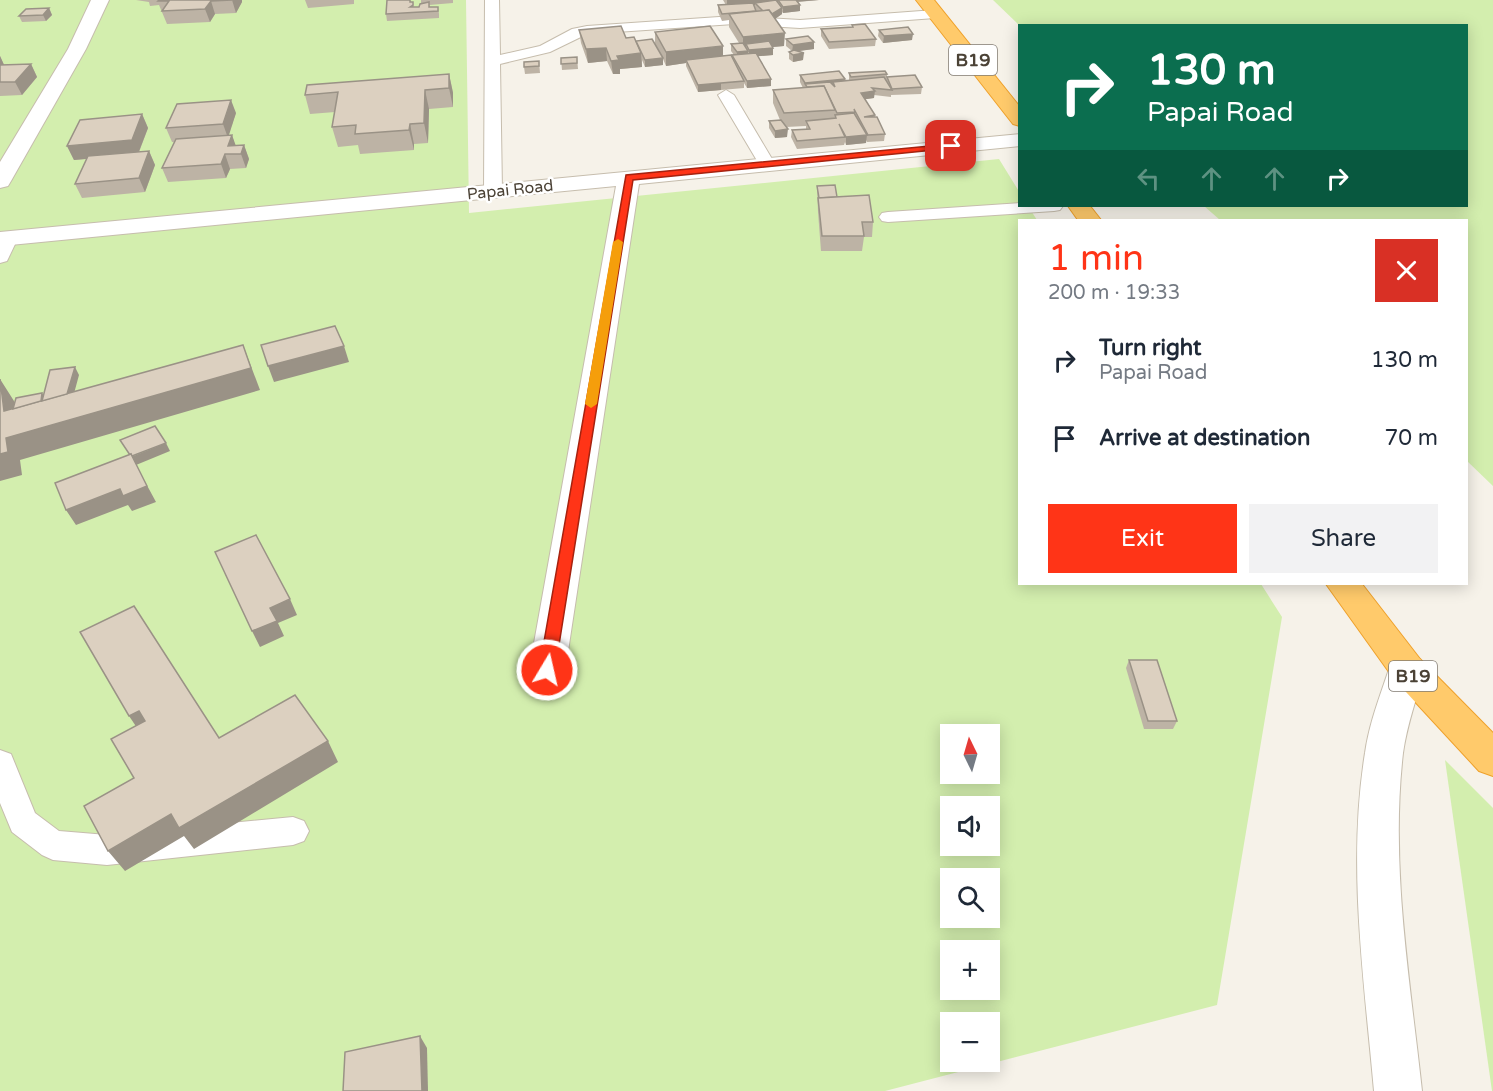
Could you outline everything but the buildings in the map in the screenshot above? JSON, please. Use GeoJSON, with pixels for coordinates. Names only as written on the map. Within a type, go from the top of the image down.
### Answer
{"type":"FeatureCollection","features":[{"type":"Feature","properties":{"kind":"highway","name":"B19"},"geometry":{"type":"LineString","coordinates":[[930,7],[1018,117]]}},
{"type":"Feature","properties":{"kind":"highway","name":"B19"},"geometry":{"type":"LineString","coordinates":[[1344,585],[1407,669],[1493,759]]}},
{"type":"Feature","properties":{"kind":"street"},"geometry":{"type":"LineString","coordinates":[[0,181],[77,49],[100,0]]}},
{"type":"Feature","properties":{"kind":"street","name":"Papai Road"},"geometry":{"type":"LineString","coordinates":[[3,244],[629,177],[1018,140]]}},
{"type":"Feature","properties":{"kind":"street"},"geometry":{"type":"LineString","coordinates":[[547,670],[629,177]]}},
{"type":"Feature","properties":{"kind":"street"},"geometry":{"type":"LineString","coordinates":[[1398,1091],[1382,911],[1379,804],[1385,750],[1407,669]]}},
{"type":"Feature","properties":{"kind":"lane"},"geometry":{"type":"LineString","coordinates":[[492,0],[493,191]]}},
{"type":"Feature","properties":{"kind":"lane"},"geometry":{"type":"LineString","coordinates":[[492,61],[536,52],[586,30],[734,20],[800,24],[930,7]]}},
{"type":"Feature","properties":{"kind":"lane"},"geometry":{"type":"LineString","coordinates":[[726,95],[767,164]]}},
{"type":"Feature","properties":{"kind":"lane"},"geometry":{"type":"LineString","coordinates":[[888,217],[1039,207]]}},
{"type":"Feature","properties":{"kind":"lane"},"geometry":{"type":"LineString","coordinates":[[0,763],[23,822],[53,845],[107,850],[293,831]]}},
{"type":"Feature","properties":{"kind":"green space"},"geometry":{"type":"Polygon","coordinates":[[[0,0],[466,0],[469,213],[999,159],[1018,190],[1018,207],[1029,207],[1036,219],[1018,219],[1018,585],[1262,585],[1282,617],[1217,1005],[1000,1061],[1000,1012],[940,1012],[940,1072],[958,1072],[885,1091],[0,1091],[0,0]]]}},
{"type":"Feature","properties":{"kind":"green space"},"geometry":{"type":"Polygon","coordinates":[[[993,0],[1493,0],[1493,486],[1468,462],[1468,219],[1219,219],[1205,207],[1468,207],[1468,24],[1018,24],[993,0]]]}},
{"type":"Feature","properties":{"kind":"green space"},"geometry":{"type":"Polygon","coordinates":[[[1445,760],[1493,808],[1493,1091],[1492,1091],[1445,760]]]}},
{"type":"Feature","properties":{"kind":"slow traffic"},"geometry":{"type":"LineString","coordinates":[[591,404],[618,242]]}},
{"type":"Feature","properties":{"kind":"route"},"geometry":{"type":"LineString","coordinates":[[547,670],[629,177],[951,146]]}}]}
